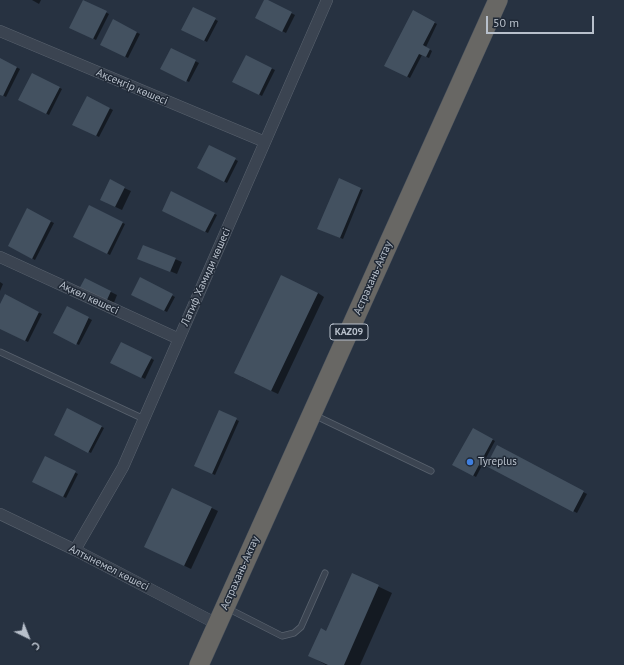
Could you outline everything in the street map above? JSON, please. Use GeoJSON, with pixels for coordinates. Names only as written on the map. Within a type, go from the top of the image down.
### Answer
{"type":"FeatureCollection","features":[{"type":"Feature","properties":{"kind":"highway","name":"Астрахань-Актау"},"geometry":{"type":"LineString","coordinates":[[199,665],[498,0]]}},
{"type":"Feature","properties":{"kind":"street","name":"Латиф Хамиди көшесі"},"geometry":{"type":"LineString","coordinates":[[76,550],[123,467],[327,0]]}},
{"type":"Feature","properties":{"kind":"street","name":"Ақсеңгір көшесі"},"geometry":{"type":"LineString","coordinates":[[0,31],[265,142]]}},
{"type":"Feature","properties":{"kind":"street","name":"Ақкөл көшесі"},"geometry":{"type":"LineString","coordinates":[[0,258],[179,339]]}},
{"type":"Feature","properties":{"kind":"street","name":"Алтынемел көшесі"},"geometry":{"type":"LineString","coordinates":[[0,514],[76,550],[217,624]]}},
{"type":"Feature","properties":{"kind":"lane"},"geometry":{"type":"LineString","coordinates":[[0,352],[144,419]]}},
{"type":"Feature","properties":{"kind":"lane"},"geometry":{"type":"LineString","coordinates":[[312,414],[431,471]]}},
{"type":"Feature","properties":{"kind":"lane"},"geometry":{"type":"LineString","coordinates":[[225,607],[282,636],[294,633],[301,627],[325,573]]}},
{"type":"Feature","properties":{"kind":"building"},"geometry":{"type":"Polygon","coordinates":[[[83,0],[107,11],[93,39],[69,28],[83,0]]]}},
{"type":"Feature","properties":{"kind":"building"},"geometry":{"type":"Polygon","coordinates":[[[264,0],[268,0],[292,12],[282,32],[255,18],[264,0]]]}},
{"type":"Feature","properties":{"kind":"building"},"geometry":{"type":"Polygon","coordinates":[[[193,7],[216,18],[204,41],[181,30],[193,7]]]}},
{"type":"Feature","properties":{"kind":"building"},"geometry":{"type":"Polygon","coordinates":[[[413,10],[435,22],[423,45],[430,49],[426,57],[419,54],[407,77],[384,66],[413,10]]]}},
{"type":"Feature","properties":{"kind":"building"},"geometry":{"type":"Polygon","coordinates":[[[113,19],[137,32],[125,57],[100,45],[113,19]]]}},
{"type":"Feature","properties":{"kind":"building"},"geometry":{"type":"Polygon","coordinates":[[[171,48],[196,60],[186,82],[160,69],[171,48]]]}},
{"type":"Feature","properties":{"kind":"building"},"geometry":{"type":"Polygon","coordinates":[[[246,55],[272,68],[259,95],[232,82],[246,55]]]}},
{"type":"Feature","properties":{"kind":"building"},"geometry":{"type":"Polygon","coordinates":[[[0,58],[17,67],[3,96],[0,95],[0,58]]]}},
{"type":"Feature","properties":{"kind":"building"},"geometry":{"type":"Polygon","coordinates":[[[32,73],[60,87],[46,114],[18,100],[32,73]]]}},
{"type":"Feature","properties":{"kind":"building"},"geometry":{"type":"Polygon","coordinates":[[[87,96],[110,108],[96,136],[72,125],[87,96]]]}},
{"type":"Feature","properties":{"kind":"building"},"geometry":{"type":"Polygon","coordinates":[[[209,145],[236,158],[224,182],[197,168],[209,145]]]}},
{"type":"Feature","properties":{"kind":"building"},"geometry":{"type":"Polygon","coordinates":[[[339,178],[361,188],[340,238],[317,229],[339,178]]]}},
{"type":"Feature","properties":{"kind":"building"},"geometry":{"type":"Polygon","coordinates":[[[110,179],[125,187],[115,207],[100,200],[110,179]]]}},
{"type":"Feature","properties":{"kind":"building"},"geometry":{"type":"Polygon","coordinates":[[[171,191],[215,213],[205,232],[162,211],[171,191]]]}},
{"type":"Feature","properties":{"kind":"building"},"geometry":{"type":"Polygon","coordinates":[[[89,205],[123,222],[107,254],[73,237],[89,205]]]}},
{"type":"Feature","properties":{"kind":"building"},"geometry":{"type":"Polygon","coordinates":[[[27,208],[51,221],[32,259],[8,246],[27,208]]]}},
{"type":"Feature","properties":{"kind":"building"},"geometry":{"type":"Polygon","coordinates":[[[143,245],[176,258],[170,272],[137,259],[143,245]]]}},
{"type":"Feature","properties":{"kind":"building"},"geometry":{"type":"Polygon","coordinates":[[[281,275],[318,293],[271,391],[234,373],[281,275]]]}},
{"type":"Feature","properties":{"kind":"building"},"geometry":{"type":"Polygon","coordinates":[[[140,277],[173,294],[164,311],[131,295],[140,277]]]}},
{"type":"Feature","properties":{"kind":"building"},"geometry":{"type":"Polygon","coordinates":[[[85,278],[111,291],[106,302],[79,289],[85,278]]]}},
{"type":"Feature","properties":{"kind":"building"},"geometry":{"type":"Polygon","coordinates":[[[5,294],[39,312],[25,341],[0,329],[0,304],[5,294]]]}},
{"type":"Feature","properties":{"kind":"building"},"geometry":{"type":"Polygon","coordinates":[[[67,306],[89,317],[76,345],[53,333],[67,306]]]}},
{"type":"Feature","properties":{"kind":"building"},"geometry":{"type":"Polygon","coordinates":[[[121,342],[152,357],[141,378],[110,363],[121,342]]]}},
{"type":"Feature","properties":{"kind":"building"},"geometry":{"type":"Polygon","coordinates":[[[67,408],[102,426],[88,453],[54,435],[67,408]]]}},
{"type":"Feature","properties":{"kind":"building"},"geometry":{"type":"Polygon","coordinates":[[[219,410],[237,418],[212,474],[194,466],[219,410]]]}},
{"type":"Feature","properties":{"kind":"building"},"geometry":{"type":"Polygon","coordinates":[[[473,428],[493,439],[473,476],[452,465],[473,428]]]}},
{"type":"Feature","properties":{"kind":"building"},"geometry":{"type":"Polygon","coordinates":[[[497,445],[584,491],[573,512],[486,466],[497,445]]]}},
{"type":"Feature","properties":{"kind":"building"},"geometry":{"type":"Polygon","coordinates":[[[45,456],[76,471],[63,497],[32,482],[45,456]]]}},
{"type":"Feature","properties":{"kind":"building"},"geometry":{"type":"Polygon","coordinates":[[[172,488],[212,507],[184,566],[144,547],[172,488]]]}},
{"type":"Feature","properties":{"kind":"building"},"geometry":{"type":"Polygon","coordinates":[[[352,573],[379,585],[344,665],[328,665],[308,656],[321,628],[326,631],[352,573]]]}},
{"type":"Feature","properties":{"kind":"place","name":"Tyreplus"},"geometry":{"type":"Point","coordinates":[470,462]}}]}
